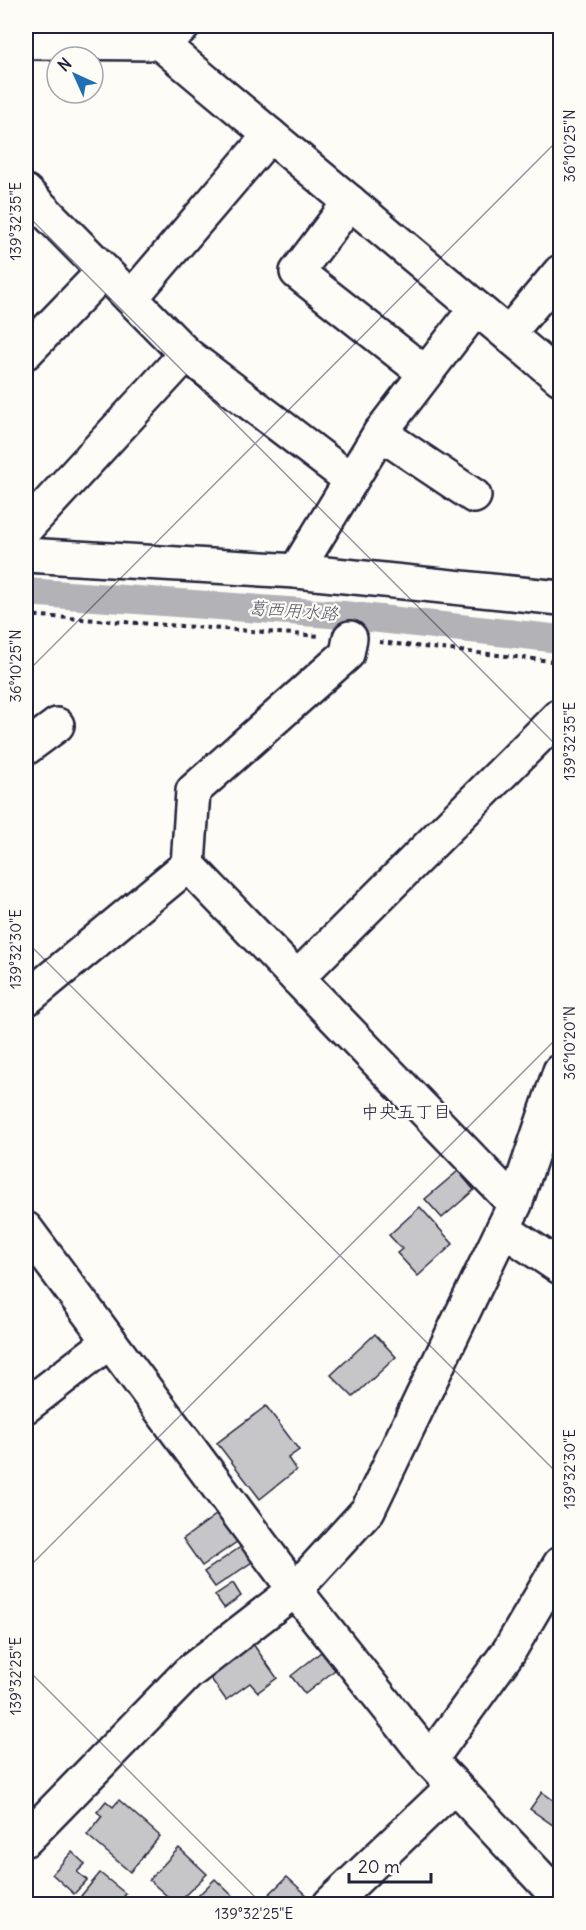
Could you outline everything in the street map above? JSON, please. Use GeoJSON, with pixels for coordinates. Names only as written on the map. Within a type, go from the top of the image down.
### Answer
{"type":"FeatureCollection","features":[{"type":"Feature","properties":{"kind":"street"},"geometry":{"type":"LineString","coordinates":[[26,42],[171,34],[270,135],[561,378]]}},
{"type":"Feature","properties":{"kind":"street"},"geometry":{"type":"LineString","coordinates":[[131,298],[270,135]]}},
{"type":"Feature","properties":{"kind":"street"},"geometry":{"type":"LineString","coordinates":[[26,192],[186,354],[351,480]]}},
{"type":"Feature","properties":{"kind":"street"},"geometry":{"type":"LineString","coordinates":[[350,202],[297,272],[425,374]]}},
{"type":"Feature","properties":{"kind":"street"},"geometry":{"type":"LineString","coordinates":[[26,352],[104,271]]}},
{"type":"Feature","properties":{"kind":"street"},"geometry":{"type":"LineString","coordinates":[[508,334],[561,272]]}},
{"type":"Feature","properties":{"kind":"street"},"geometry":{"type":"LineString","coordinates":[[296,571],[380,433],[476,308]]}},
{"type":"Feature","properties":{"kind":"street"},"geometry":{"type":"LineString","coordinates":[[26,528],[186,354]]}},
{"type":"Feature","properties":{"kind":"street"},"geometry":{"type":"LineString","coordinates":[[380,433],[474,496]]}},
{"type":"Feature","properties":{"kind":"street"},"geometry":{"type":"LineString","coordinates":[[26,555],[296,571],[561,598]]}},
{"type":"Feature","properties":{"kind":"street"},"geometry":{"type":"LineString","coordinates":[[26,999],[188,865],[193,791],[347,654],[350,638]]}},
{"type":"Feature","properties":{"kind":"street"},"geometry":{"type":"LineString","coordinates":[[297,978],[561,715]]}},
{"type":"Feature","properties":{"kind":"street"},"geometry":{"type":"LineString","coordinates":[[26,748],[57,725]]}},
{"type":"Feature","properties":{"kind":"street"},"geometry":{"type":"LineString","coordinates":[[188,865],[297,978],[509,1216],[561,1267]]}},
{"type":"Feature","properties":{"kind":"street"},"geometry":{"type":"LineString","coordinates":[[26,1839],[188,1673],[296,1590],[368,1510],[509,1216],[561,1071]]}},
{"type":"Feature","properties":{"kind":"street"},"geometry":{"type":"LineString","coordinates":[[26,1229],[296,1590],[430,1760],[561,1899]]}},
{"type":"Feature","properties":{"kind":"street"},"geometry":{"type":"LineString","coordinates":[[26,1406],[110,1341]]}},
{"type":"Feature","properties":{"kind":"street"},"geometry":{"type":"LineString","coordinates":[[430,1760],[508,1651],[561,1564]]}},
{"type":"Feature","properties":{"kind":"street"},"geometry":{"type":"LineString","coordinates":[[330,1905],[454,1786]]}},
{"type":"Feature","properties":{"kind":"path"},"geometry":{"type":"LineString","coordinates":[[26,615],[350,638],[561,662]]}},
{"type":"Feature","properties":{"kind":"building"},"geometry":{"type":"Polygon","coordinates":[[[458,1171],[474,1190],[442,1218],[425,1199],[458,1171]]]}},
{"type":"Feature","properties":{"kind":"building"},"geometry":{"type":"Polygon","coordinates":[[[420,1207],[453,1244],[418,1276],[397,1253],[402,1249],[389,1235],[420,1207]]]}},
{"type":"Feature","properties":{"kind":"building"},"geometry":{"type":"Polygon","coordinates":[[[375,1334],[396,1357],[353,1397],[331,1375],[375,1334]]]}},
{"type":"Feature","properties":{"kind":"building"},"geometry":{"type":"Polygon","coordinates":[[[266,1406],[299,1450],[288,1458],[296,1470],[260,1499],[217,1443],[266,1406]]]}},
{"type":"Feature","properties":{"kind":"building"},"geometry":{"type":"Polygon","coordinates":[[[224,1509],[244,1537],[202,1566],[183,1539],[224,1509]]]}},
{"type":"Feature","properties":{"kind":"building"},"geometry":{"type":"Polygon","coordinates":[[[245,1544],[255,1560],[215,1587],[204,1572],[245,1544]]]}},
{"type":"Feature","properties":{"kind":"building"},"geometry":{"type":"Polygon","coordinates":[[[233,1583],[241,1596],[224,1608],[215,1595],[233,1583]]]}},
{"type":"Feature","properties":{"kind":"building"},"geometry":{"type":"Polygon","coordinates":[[[253,1644],[277,1678],[258,1692],[250,1683],[226,1700],[209,1676],[253,1644]]]}},
{"type":"Feature","properties":{"kind":"building"},"geometry":{"type":"Polygon","coordinates":[[[321,1652],[335,1670],[305,1694],[291,1676],[321,1652]]]}},
{"type":"Feature","properties":{"kind":"building"},"geometry":{"type":"Polygon","coordinates":[[[542,1792],[560,1805],[560,1830],[530,1809],[542,1792]]]}},
{"type":"Feature","properties":{"kind":"building"},"geometry":{"type":"Polygon","coordinates":[[[119,1800],[160,1836],[130,1872],[87,1835],[102,1816],[97,1812],[106,1801],[113,1807],[119,1800]]]}},
{"type":"Feature","properties":{"kind":"building"},"geometry":{"type":"Polygon","coordinates":[[[179,1848],[207,1874],[176,1904],[149,1880],[179,1848]]]}},
{"type":"Feature","properties":{"kind":"building"},"geometry":{"type":"Polygon","coordinates":[[[72,1852],[85,1864],[77,1872],[87,1880],[74,1894],[52,1874],[72,1852]]]}},
{"type":"Feature","properties":{"kind":"building"},"geometry":{"type":"Polygon","coordinates":[[[100,1873],[126,1894],[117,1904],[90,1904],[81,1896],[100,1873]]]}},
{"type":"Feature","properties":{"kind":"building"},"geometry":{"type":"Polygon","coordinates":[[[287,1877],[310,1898],[305,1904],[259,1904],[287,1877]]]}},
{"type":"Feature","properties":{"kind":"building"},"geometry":{"type":"Polygon","coordinates":[[[215,1879],[241,1904],[190,1904],[215,1879]]]}},
{"type":"Feature","properties":{"kind":"waterway","name":"葛西用水路"},"geometry":{"type":"LineString","coordinates":[[26,592],[344,615],[560,639]]}},
{"type":"Feature","properties":{"kind":"district","name":"中央五丁目"},"geometry":{"type":"Point","coordinates":[406,1112]}}]}
